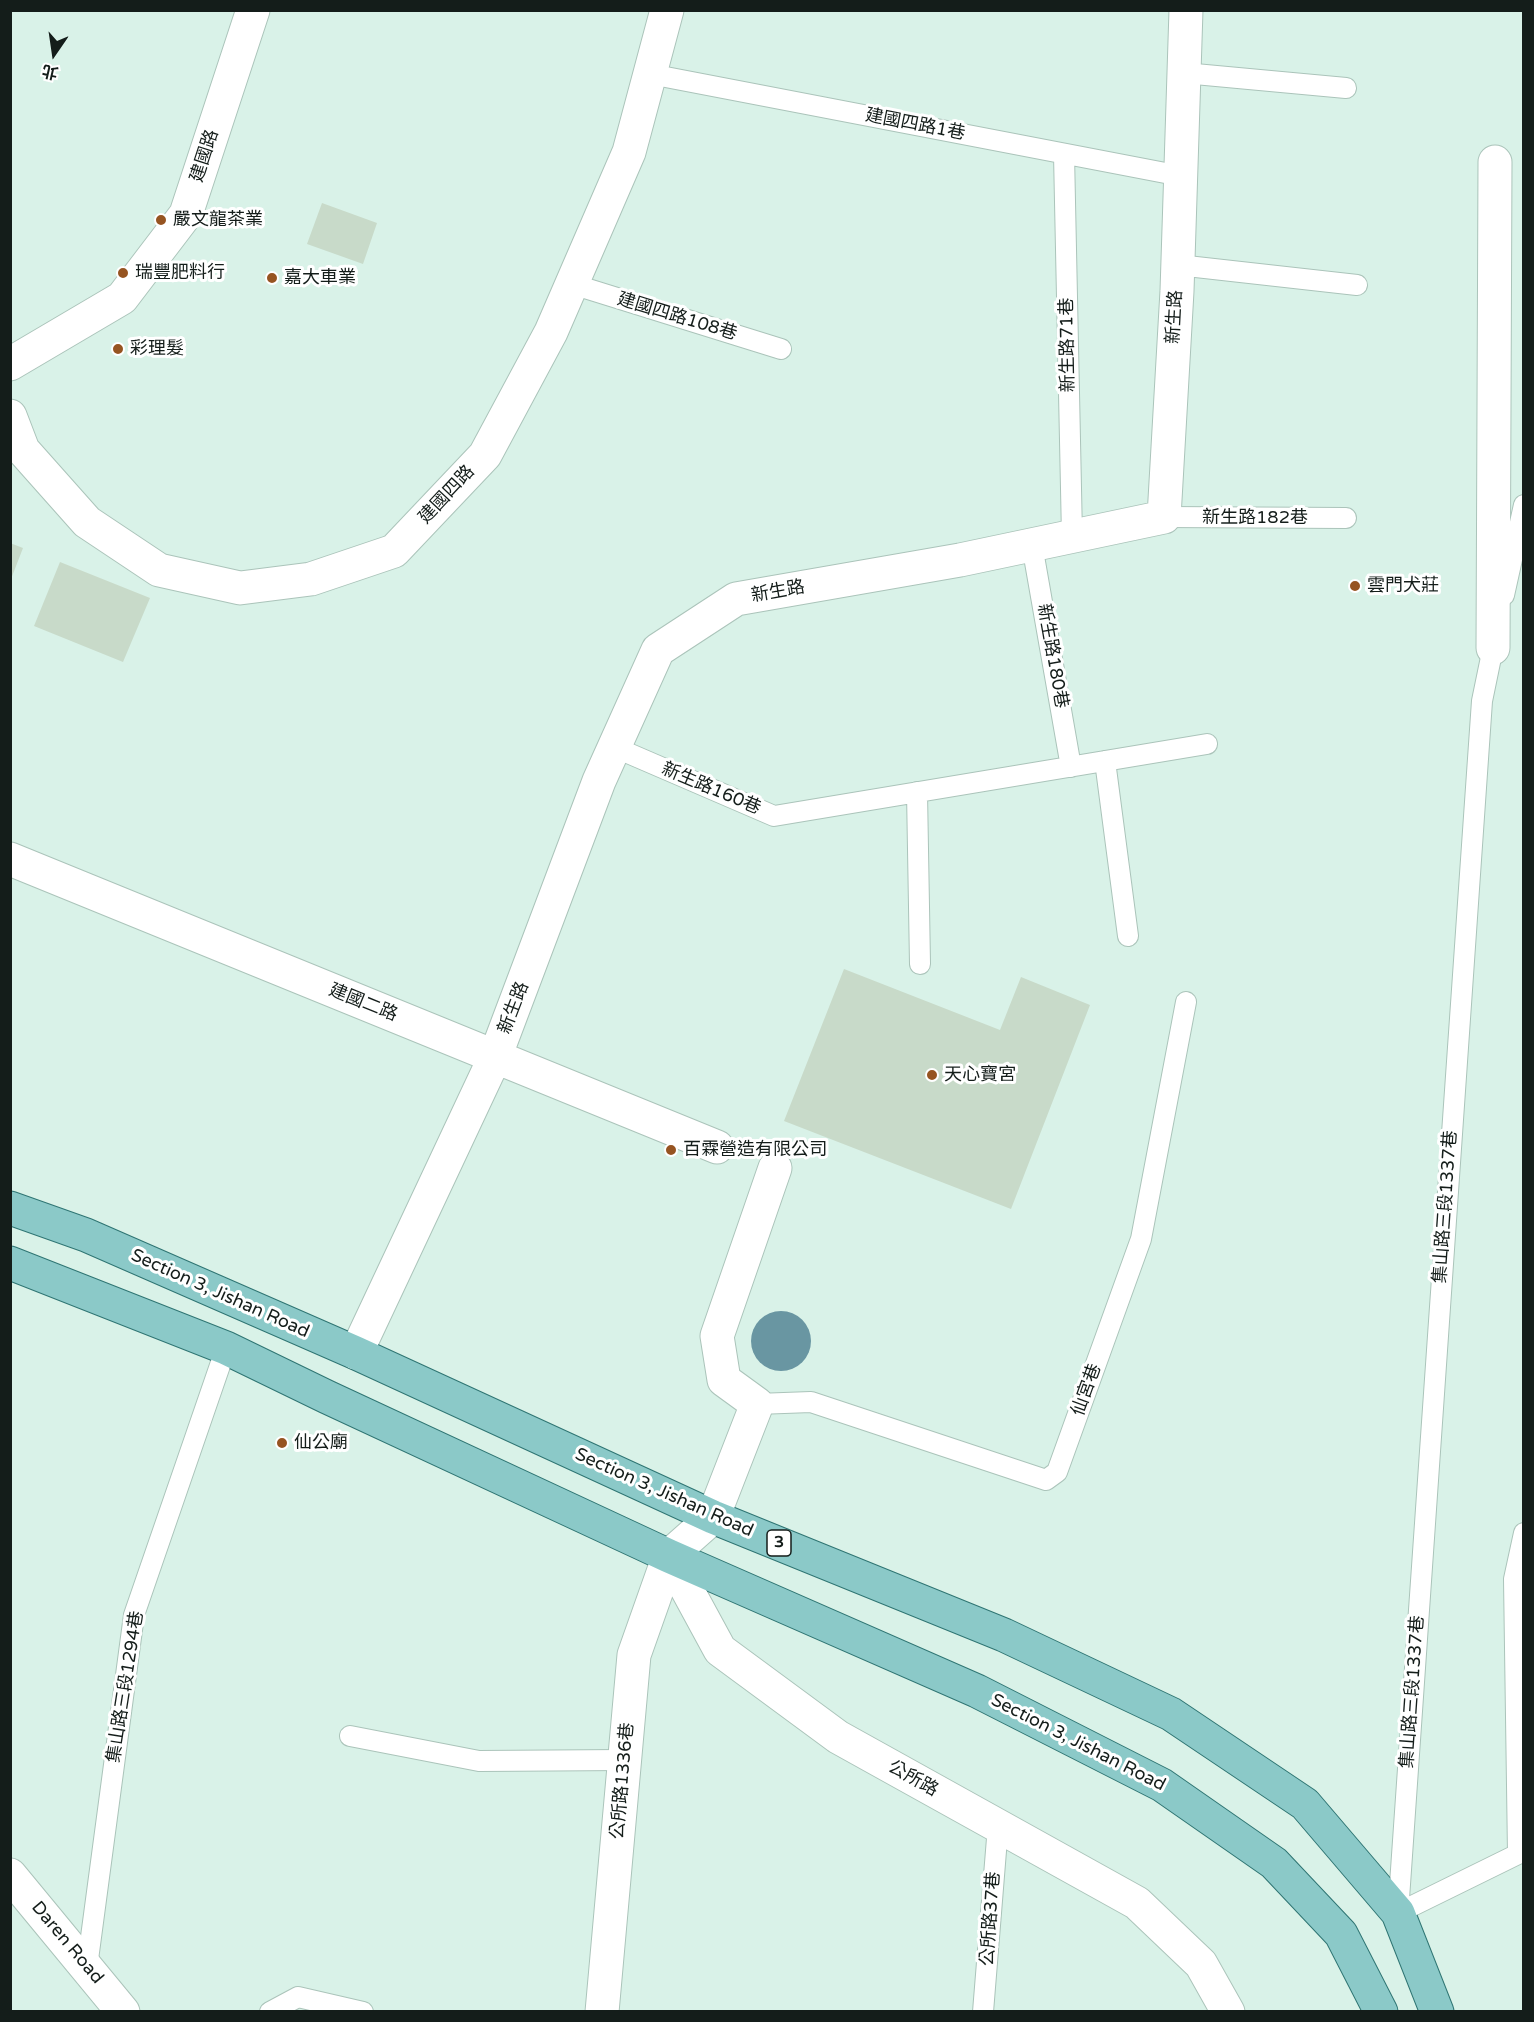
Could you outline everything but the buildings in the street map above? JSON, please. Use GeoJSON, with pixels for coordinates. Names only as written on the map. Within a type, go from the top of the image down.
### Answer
{"type":"FeatureCollection","features":[{"type":"Feature","properties":{"kind":"main road","name":"Section 3, Jishan Road"},"geometry":{"type":"LineString","coordinates":[[10,1208],[86,1235],[356,1353],[713,1517],[1004,1635],[1171,1714],[1305,1804],[1398,1912],[1437,2012]]}},
{"type":"Feature","properties":{"kind":"main road","name":"Section 3, Jishan Road"},"geometry":{"type":"LineString","coordinates":[[10,1263],[226,1348],[669,1556],[977,1691],[1162,1785],[1274,1863],[1341,1934],[1381,2012]]}},
{"type":"Feature","properties":{"kind":"street","name":"建國路"},"geometry":{"type":"LineString","coordinates":[[10,364],[122,298],[186,214],[253,10]]}},
{"type":"Feature","properties":{"kind":"street","name":"建國四路"},"geometry":{"type":"LineString","coordinates":[[10,416],[23,450],[87,522],[159,570],[240,588],[311,579],[394,551],[485,454],[551,332],[629,152],[667,10]]}},
{"type":"Feature","properties":{"kind":"street","name":"新生路"},"geometry":{"type":"LineString","coordinates":[[356,1353],[495,1057],[594,792],[658,650],[736,599],[960,560],[1164,517],[1178,265],[1186,10]]}},
{"type":"Feature","properties":{"kind":"street"},"geometry":{"type":"LineString","coordinates":[[1493,648],[1496,162]]}},
{"type":"Feature","properties":{"kind":"street","name":"建國二路"},"geometry":{"type":"LineString","coordinates":[[10,859],[717,1147]]}},
{"type":"Feature","properties":{"kind":"street"},"geometry":{"type":"LineString","coordinates":[[669,1556],[713,1517],[757,1404],[724,1380],[717,1336],[775,1168]]}},
{"type":"Feature","properties":{"kind":"street","name":"公所路1336巷"},"geometry":{"type":"LineString","coordinates":[[602,2012],[634,1655],[669,1556]]}},
{"type":"Feature","properties":{"kind":"street","name":"公所路"},"geometry":{"type":"LineString","coordinates":[[669,1556],[720,1650],[838,1737],[1137,1903],[1201,1964],[1228,2012]]}},
{"type":"Feature","properties":{"kind":"street","name":"Daren Road"},"geometry":{"type":"LineString","coordinates":[[10,1875],[123,2012]]}},
{"type":"Feature","properties":{"kind":"lane"},"geometry":{"type":"LineString","coordinates":[[1184,73],[1346,88]]}},
{"type":"Feature","properties":{"kind":"lane","name":"建國四路1巷"},"geometry":{"type":"LineString","coordinates":[[650,75],[1180,176]]}},
{"type":"Feature","properties":{"kind":"lane","name":"新生路71巷"},"geometry":{"type":"LineString","coordinates":[[1064,154],[1072,536]]}},
{"type":"Feature","properties":{"kind":"lane"},"geometry":{"type":"LineString","coordinates":[[1178,265],[1357,285]]}},
{"type":"Feature","properties":{"kind":"lane","name":"建國四路108巷"},"geometry":{"type":"LineString","coordinates":[[572,284],[781,349]]}},
{"type":"Feature","properties":{"kind":"lane","name":"集山路三段1337巷"},"geometry":{"type":"LineString","coordinates":[[1398,1912],[1481,712],[1524,505]]}},
{"type":"Feature","properties":{"kind":"lane","name":"新生路182巷"},"geometry":{"type":"LineString","coordinates":[[1164,517],[1346,518]]}},
{"type":"Feature","properties":{"kind":"lane","name":"新生路180巷"},"geometry":{"type":"LineString","coordinates":[[1032,545],[1071,767]]}},
{"type":"Feature","properties":{"kind":"lane","name":"新生路160巷"},"geometry":{"type":"LineString","coordinates":[[614,747],[774,816],[1208,744]]}},
{"type":"Feature","properties":{"kind":"lane"},"geometry":{"type":"LineString","coordinates":[[1105,761],[1128,936]]}},
{"type":"Feature","properties":{"kind":"lane"},"geometry":{"type":"LineString","coordinates":[[917,792],[921,964]]}},
{"type":"Feature","properties":{"kind":"lane","name":"仙宮巷"},"geometry":{"type":"LineString","coordinates":[[757,1404],[811,1402],[1046,1480],[1057,1472],[1141,1239],[1186,1002]]}},
{"type":"Feature","properties":{"kind":"lane","name":"集山路三段1294巷"},"geometry":{"type":"LineString","coordinates":[[87,1967],[134,1615],[226,1348]]}},
{"type":"Feature","properties":{"kind":"lane"},"geometry":{"type":"LineString","coordinates":[[1398,1912],[1518,1854],[1514,1579],[1524,1533]]}},
{"type":"Feature","properties":{"kind":"lane"},"geometry":{"type":"LineString","coordinates":[[350,1736],[479,1761],[624,1760]]}},
{"type":"Feature","properties":{"kind":"lane","name":"公所路37巷"},"geometry":{"type":"LineString","coordinates":[[983,2012],[998,1826]]}},
{"type":"Feature","properties":{"kind":"lane"},"geometry":{"type":"LineString","coordinates":[[270,2012],[298,1997],[363,2012]]}},
{"type":"Feature","properties":{"kind":"water"},"geometry":{"type":"Polygon","coordinates":[[[781,1311],[802,1320],[811,1341],[802,1362],[781,1371],[760,1362],[751,1341],[760,1320],[781,1311]]]}},
{"type":"Feature","properties":{"kind":"place","name":"嚴文龍茶業"},"geometry":{"type":"Point","coordinates":[161,220]}},
{"type":"Feature","properties":{"kind":"place","name":"瑞豐肥料行"},"geometry":{"type":"Point","coordinates":[123,273]}},
{"type":"Feature","properties":{"kind":"place","name":"嘉大車業"},"geometry":{"type":"Point","coordinates":[272,278]}},
{"type":"Feature","properties":{"kind":"place","name":"彩理髮"},"geometry":{"type":"Point","coordinates":[118,349]}},
{"type":"Feature","properties":{"kind":"place","name":"雲門犬莊"},"geometry":{"type":"Point","coordinates":[1355,586]}},
{"type":"Feature","properties":{"kind":"place","name":"天心寶宮"},"geometry":{"type":"Point","coordinates":[932,1075]}},
{"type":"Feature","properties":{"kind":"place","name":"百霖營造有限公司"},"geometry":{"type":"Point","coordinates":[671,1150]}},
{"type":"Feature","properties":{"kind":"place","name":"仙公廟"},"geometry":{"type":"Point","coordinates":[282,1443]}}]}
